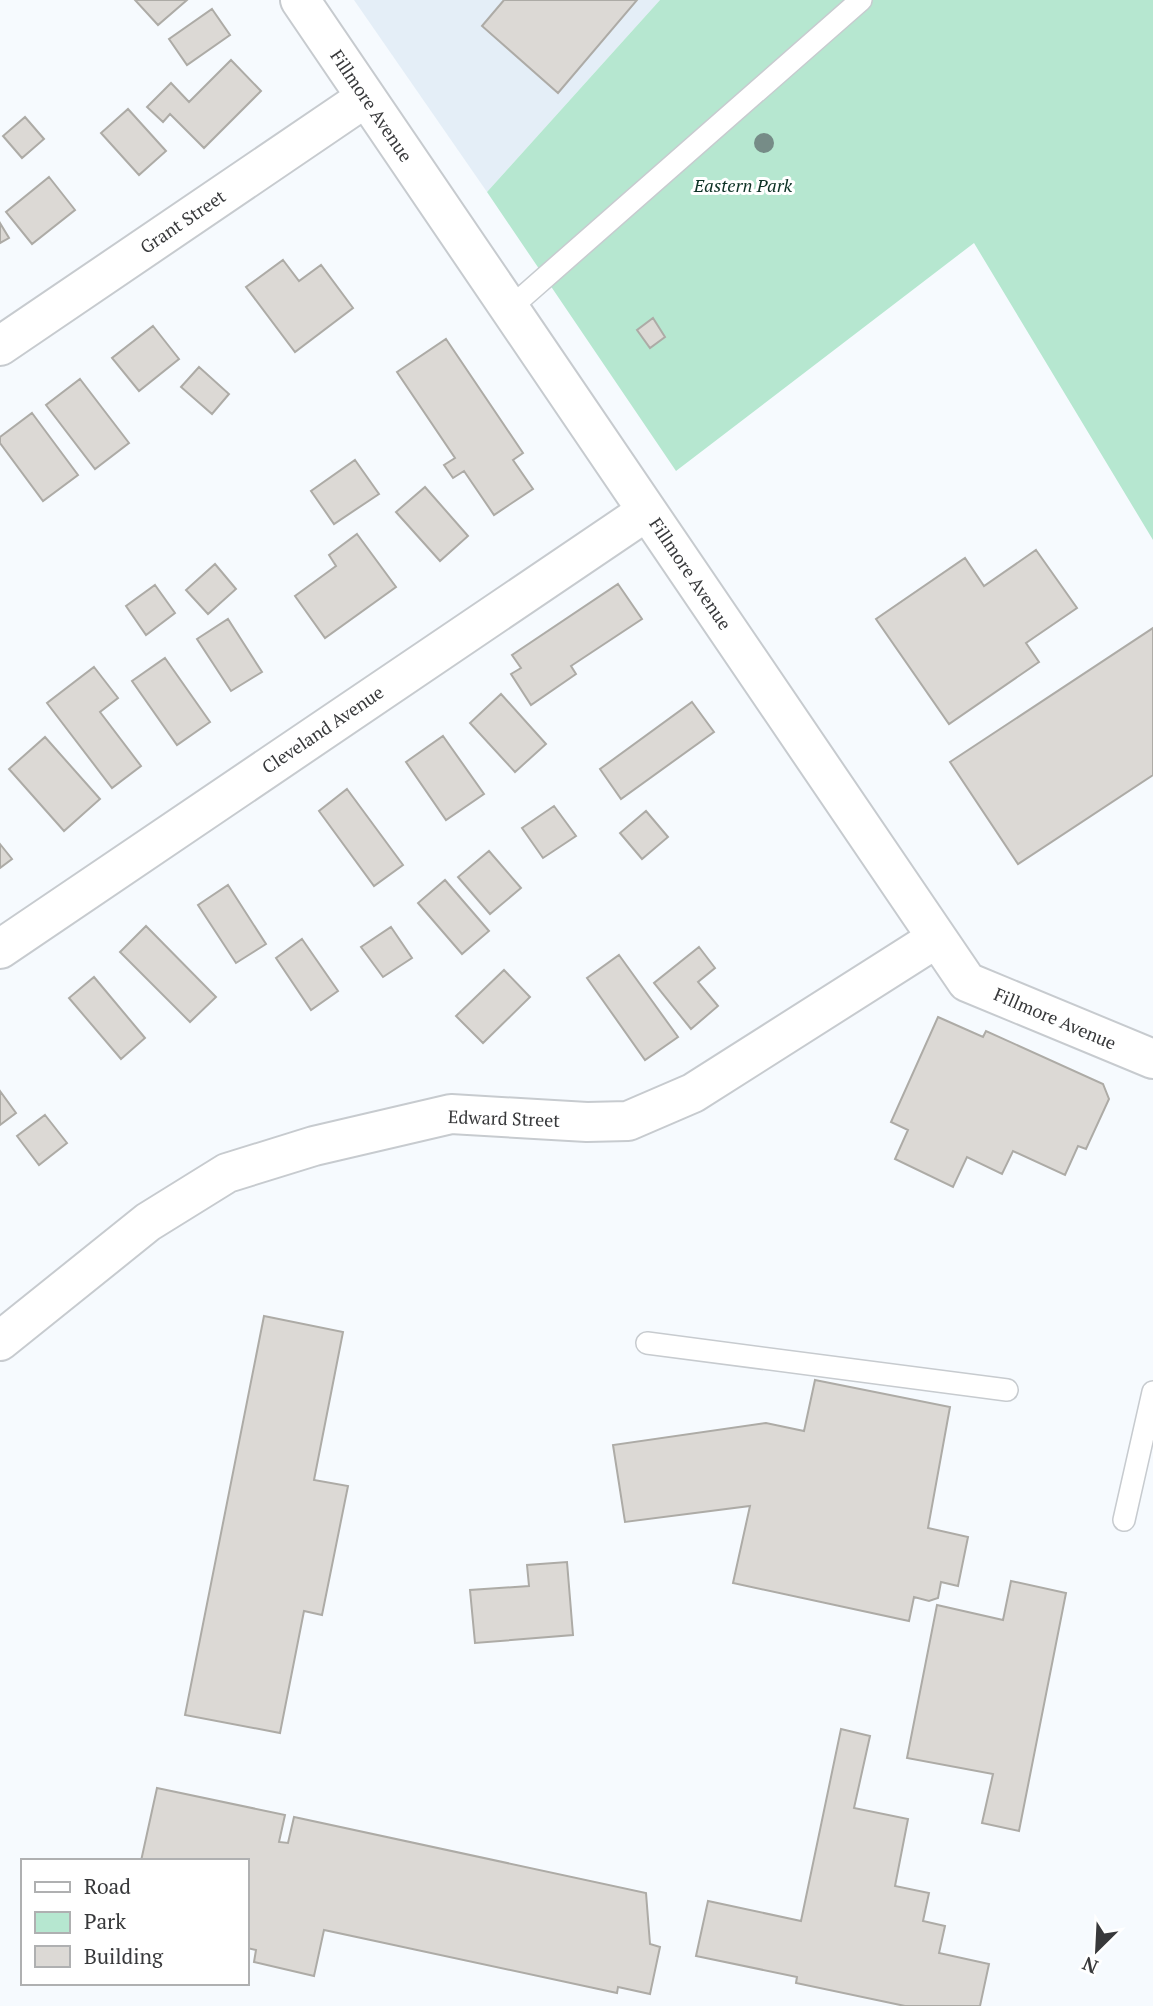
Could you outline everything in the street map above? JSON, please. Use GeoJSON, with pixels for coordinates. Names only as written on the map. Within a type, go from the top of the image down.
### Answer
{"type":"FeatureCollection","features":[{"type":"Feature","properties":{"kind":"street","name":"Fillmore Avenue"},"geometry":{"type":"LineString","coordinates":[[300,0],[967,982],[1153,1059]]}},
{"type":"Feature","properties":{"kind":"street","name":"Grant Street"},"geometry":{"type":"LineString","coordinates":[[0,346],[365,98]]}},
{"type":"Feature","properties":{"kind":"street","name":"Cleveland Avenue"},"geometry":{"type":"LineString","coordinates":[[0,949],[647,511]]}},
{"type":"Feature","properties":{"kind":"street","name":"Edward Street"},"geometry":{"type":"LineString","coordinates":[[0,1340],[148,1222],[228,1173],[314,1146],[450,1114],[587,1122],[628,1121],[693,1093],[937,938]]}},
{"type":"Feature","properties":{"kind":"lane"},"geometry":{"type":"LineString","coordinates":[[509,309],[861,0]]}},
{"type":"Feature","properties":{"kind":"lane"},"geometry":{"type":"LineString","coordinates":[[647,1343],[1007,1390]]}},
{"type":"Feature","properties":{"kind":"lane"},"geometry":{"type":"LineString","coordinates":[[1124,1520],[1153,1392]]}},
{"type":"Feature","properties":{"kind":"shaded area"},"geometry":{"type":"Polygon","coordinates":[[[354,0],[660,0],[487,192],[354,0]]]}},
{"type":"Feature","properties":{"kind":"green space","name":"Eastern Park"},"geometry":{"type":"Polygon","coordinates":[[[660,0],[1153,0],[1153,540],[974,243],[676,471],[487,192],[660,0]]]}},
{"type":"Feature","properties":{"kind":"building"},"geometry":{"type":"Polygon","coordinates":[[[135,0],[187,0],[158,25],[135,0]]]}},
{"type":"Feature","properties":{"kind":"building"},"geometry":{"type":"Polygon","coordinates":[[[504,0],[637,0],[558,93],[482,26],[504,0]]]}},
{"type":"Feature","properties":{"kind":"building"},"geometry":{"type":"Polygon","coordinates":[[[212,9],[230,35],[187,65],[169,39],[212,9]]]}},
{"type":"Feature","properties":{"kind":"building"},"geometry":{"type":"Polygon","coordinates":[[[231,60],[261,91],[204,148],[170,114],[163,122],[147,107],[171,83],[189,102],[231,60]]]}},
{"type":"Feature","properties":{"kind":"building"},"geometry":{"type":"Polygon","coordinates":[[[128,109],[166,151],[139,175],[101,133],[128,109]]]}},
{"type":"Feature","properties":{"kind":"building"},"geometry":{"type":"Polygon","coordinates":[[[25,117],[44,139],[22,158],[3,136],[25,117]]]}},
{"type":"Feature","properties":{"kind":"building"},"geometry":{"type":"Polygon","coordinates":[[[49,177],[75,210],[32,244],[6,212],[49,177]]]}},
{"type":"Feature","properties":{"kind":"building"},"geometry":{"type":"Polygon","coordinates":[[[0,223],[9,238],[0,243],[0,223]]]}},
{"type":"Feature","properties":{"kind":"building"},"geometry":{"type":"Polygon","coordinates":[[[283,260],[299,281],[321,265],[353,308],[295,352],[246,287],[283,260]]]}},
{"type":"Feature","properties":{"kind":"building"},"geometry":{"type":"Polygon","coordinates":[[[653,318],[665,337],[650,348],[637,330],[653,318]]]}},
{"type":"Feature","properties":{"kind":"building"},"geometry":{"type":"Polygon","coordinates":[[[153,326],[179,359],[139,391],[112,358],[153,326]]]}},
{"type":"Feature","properties":{"kind":"building"},"geometry":{"type":"Polygon","coordinates":[[[446,339],[523,453],[513,460],[533,489],[494,515],[464,471],[453,478],[444,465],[455,458],[397,372],[446,339]]]}},
{"type":"Feature","properties":{"kind":"building"},"geometry":{"type":"Polygon","coordinates":[[[199,367],[229,394],[212,414],[181,387],[199,367]]]}},
{"type":"Feature","properties":{"kind":"building"},"geometry":{"type":"Polygon","coordinates":[[[80,379],[129,443],[95,469],[46,405],[80,379]]]}},
{"type":"Feature","properties":{"kind":"building"},"geometry":{"type":"Polygon","coordinates":[[[32,413],[78,475],[43,501],[0,443],[0,437],[32,413]]]}},
{"type":"Feature","properties":{"kind":"building"},"geometry":{"type":"Polygon","coordinates":[[[355,460],[379,494],[334,524],[311,491],[355,460]]]}},
{"type":"Feature","properties":{"kind":"building"},"geometry":{"type":"Polygon","coordinates":[[[425,487],[468,536],[440,561],[396,512],[425,487]]]}},
{"type":"Feature","properties":{"kind":"building"},"geometry":{"type":"Polygon","coordinates":[[[357,534],[396,587],[325,638],[295,596],[336,566],[329,555],[357,534]]]}},
{"type":"Feature","properties":{"kind":"building"},"geometry":{"type":"Polygon","coordinates":[[[1036,550],[1077,608],[1026,643],[1039,662],[949,724],[876,619],[965,558],[984,586],[1036,550]]]}},
{"type":"Feature","properties":{"kind":"building"},"geometry":{"type":"Polygon","coordinates":[[[215,564],[236,589],[208,614],[186,590],[215,564]]]}},
{"type":"Feature","properties":{"kind":"building"},"geometry":{"type":"Polygon","coordinates":[[[618,584],[642,619],[571,666],[576,674],[531,705],[511,674],[521,668],[512,655],[618,584]]]}},
{"type":"Feature","properties":{"kind":"building"},"geometry":{"type":"Polygon","coordinates":[[[155,585],[175,613],[146,635],[126,606],[155,585]]]}},
{"type":"Feature","properties":{"kind":"building"},"geometry":{"type":"Polygon","coordinates":[[[228,619],[262,672],[231,691],[197,639],[228,619]]]}},
{"type":"Feature","properties":{"kind":"building"},"geometry":{"type":"Polygon","coordinates":[[[1153,628],[1153,775],[1018,864],[950,762],[1153,628]]]}},
{"type":"Feature","properties":{"kind":"building"},"geometry":{"type":"Polygon","coordinates":[[[165,658],[210,722],[177,745],[132,681],[165,658]]]}},
{"type":"Feature","properties":{"kind":"building"},"geometry":{"type":"Polygon","coordinates":[[[94,667],[118,698],[100,712],[141,766],[112,788],[47,703],[94,667]]]}},
{"type":"Feature","properties":{"kind":"building"},"geometry":{"type":"Polygon","coordinates":[[[501,694],[546,744],[515,772],[470,723],[501,694]]]}},
{"type":"Feature","properties":{"kind":"building"},"geometry":{"type":"Polygon","coordinates":[[[692,702],[714,732],[621,799],[600,769],[692,702]]]}},
{"type":"Feature","properties":{"kind":"building"},"geometry":{"type":"Polygon","coordinates":[[[443,736],[484,794],[446,820],[406,762],[443,736]]]}},
{"type":"Feature","properties":{"kind":"building"},"geometry":{"type":"Polygon","coordinates":[[[45,737],[100,799],[64,831],[9,769],[45,737]]]}},
{"type":"Feature","properties":{"kind":"building"},"geometry":{"type":"Polygon","coordinates":[[[347,789],[403,865],[374,886],[319,811],[347,789]]]}},
{"type":"Feature","properties":{"kind":"building"},"geometry":{"type":"Polygon","coordinates":[[[554,806],[576,836],[543,858],[522,828],[554,806]]]}},
{"type":"Feature","properties":{"kind":"building"},"geometry":{"type":"Polygon","coordinates":[[[646,811],[668,837],[642,859],[620,833],[646,811]]]}},
{"type":"Feature","properties":{"kind":"building"},"geometry":{"type":"Polygon","coordinates":[[[0,844],[12,859],[0,868],[0,844]]]}},
{"type":"Feature","properties":{"kind":"building"},"geometry":{"type":"Polygon","coordinates":[[[489,851],[521,888],[490,914],[458,877],[489,851]]]}},
{"type":"Feature","properties":{"kind":"building"},"geometry":{"type":"Polygon","coordinates":[[[445,880],[489,931],[462,954],[418,903],[445,880]]]}},
{"type":"Feature","properties":{"kind":"building"},"geometry":{"type":"Polygon","coordinates":[[[228,885],[266,944],[236,963],[198,905],[228,885]]]}},
{"type":"Feature","properties":{"kind":"building"},"geometry":{"type":"Polygon","coordinates":[[[146,926],[216,997],[190,1022],[120,952],[146,926]]]}},
{"type":"Feature","properties":{"kind":"building"},"geometry":{"type":"Polygon","coordinates":[[[391,927],[412,958],[383,977],[361,947],[391,927]]]}},
{"type":"Feature","properties":{"kind":"building"},"geometry":{"type":"Polygon","coordinates":[[[302,939],[338,991],[311,1010],[276,958],[302,939]]]}},
{"type":"Feature","properties":{"kind":"building"},"geometry":{"type":"Polygon","coordinates":[[[699,947],[715,968],[698,982],[718,1006],[691,1029],[654,983],[699,947]]]}},
{"type":"Feature","properties":{"kind":"building"},"geometry":{"type":"Polygon","coordinates":[[[619,955],[678,1037],[645,1060],[587,978],[619,955]]]}},
{"type":"Feature","properties":{"kind":"building"},"geometry":{"type":"Polygon","coordinates":[[[504,970],[530,997],[483,1043],[456,1016],[504,970]]]}},
{"type":"Feature","properties":{"kind":"building"},"geometry":{"type":"Polygon","coordinates":[[[94,977],[145,1038],[121,1059],[69,998],[94,977]]]}},
{"type":"Feature","properties":{"kind":"building"},"geometry":{"type":"Polygon","coordinates":[[[938,1017],[983,1037],[986,1031],[1103,1084],[1109,1099],[1086,1149],[1078,1146],[1065,1175],[1013,1151],[1002,1174],[967,1157],[953,1187],[895,1159],[908,1130],[891,1122],[938,1017]]]}},
{"type":"Feature","properties":{"kind":"building"},"geometry":{"type":"Polygon","coordinates":[[[0,1091],[16,1113],[0,1125],[0,1091]]]}},
{"type":"Feature","properties":{"kind":"building"},"geometry":{"type":"Polygon","coordinates":[[[45,1115],[67,1143],[39,1165],[17,1136],[45,1115]]]}},
{"type":"Feature","properties":{"kind":"building"},"geometry":{"type":"Polygon","coordinates":[[[264,1316],[343,1332],[314,1480],[348,1486],[322,1615],[304,1611],[280,1733],[185,1715],[264,1316]]]}},
{"type":"Feature","properties":{"kind":"building"},"geometry":{"type":"Polygon","coordinates":[[[815,1380],[950,1407],[928,1528],[968,1537],[958,1586],[941,1582],[938,1598],[929,1601],[914,1597],[909,1621],[733,1583],[750,1506],[625,1522],[613,1445],[766,1423],[804,1431],[815,1380]]]}},
{"type":"Feature","properties":{"kind":"building"},"geometry":{"type":"Polygon","coordinates":[[[567,1562],[573,1635],[475,1643],[470,1590],[529,1586],[527,1565],[567,1562]]]}},
{"type":"Feature","properties":{"kind":"building"},"geometry":{"type":"Polygon","coordinates":[[[1011,1581],[1066,1593],[1019,1831],[982,1823],[993,1774],[907,1758],[937,1605],[1003,1620],[1011,1581]]]}},
{"type":"Feature","properties":{"kind":"building"},"geometry":{"type":"Polygon","coordinates":[[[841,1729],[870,1736],[854,1808],[908,1819],[895,1886],[929,1893],[923,1921],[945,1926],[939,1953],[989,1964],[980,2006],[905,2006],[796,1983],[797,1977],[696,1956],[708,1901],[801,1921],[841,1729]]]}},
{"type":"Feature","properties":{"kind":"building"},"geometry":{"type":"Polygon","coordinates":[[[157,1788],[285,1815],[279,1842],[288,1843],[294,1817],[646,1893],[650,1944],[660,1947],[650,1994],[618,1987],[617,1993],[324,1930],[314,1976],[254,1962],[256,1950],[248,1948],[248,1859],[141,1859],[157,1788]]]}}]}
